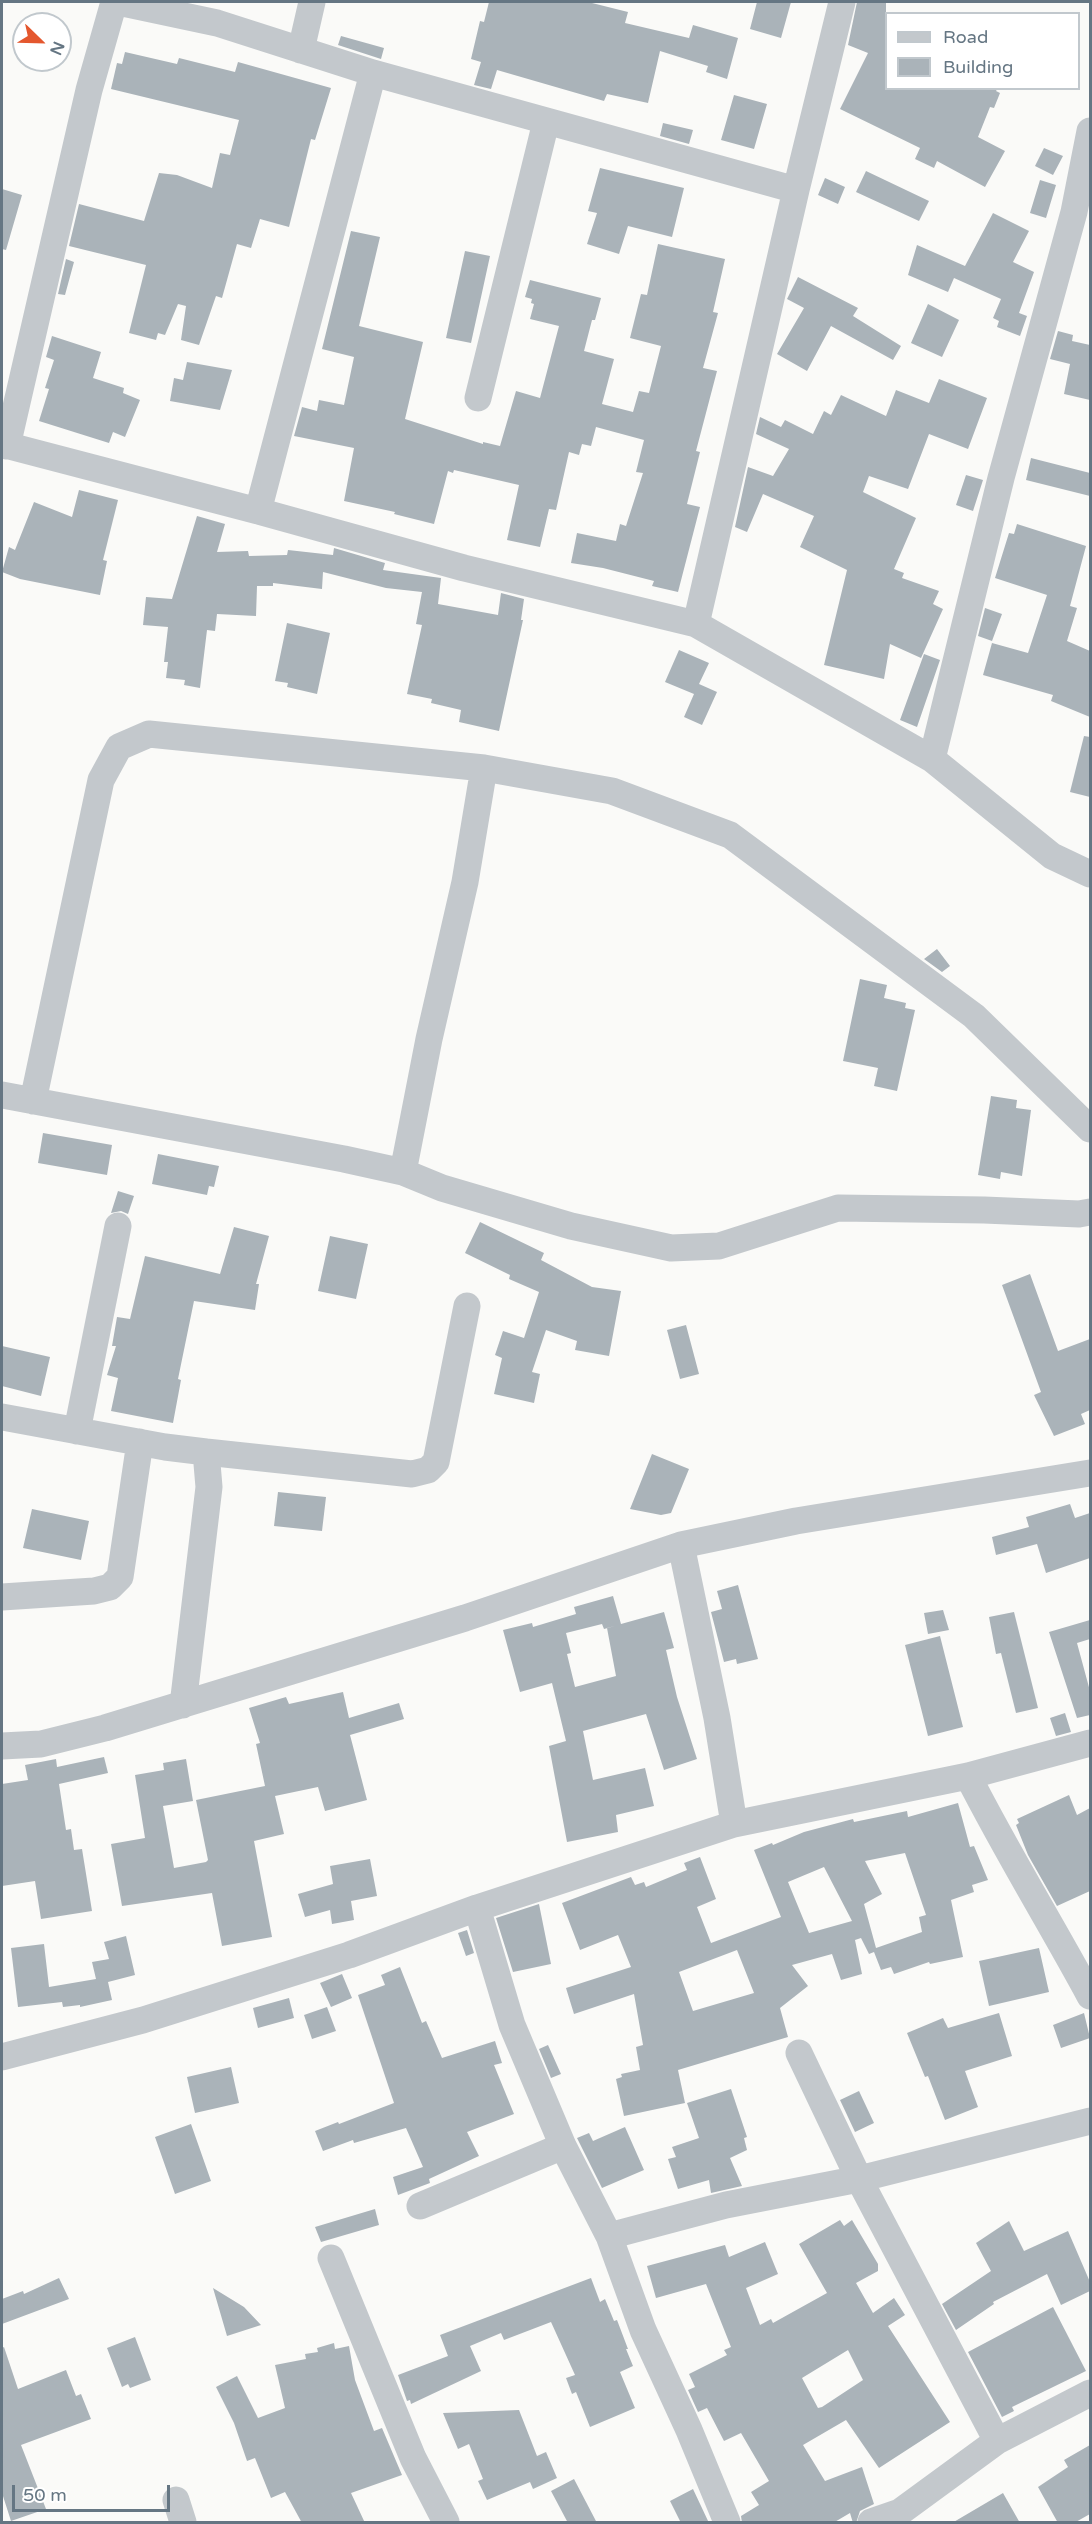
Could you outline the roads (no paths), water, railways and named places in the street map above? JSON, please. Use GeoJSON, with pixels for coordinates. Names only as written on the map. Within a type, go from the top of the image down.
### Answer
{"type":"FeatureCollection","features":[{"type":"Feature","properties":{"kind":"street"},"geometry":{"type":"LineString","coordinates":[[796,190],[373,73],[217,23],[116,2],[89,90],[4,445],[258,511],[464,568],[696,624],[932,759],[1052,855],[1090,874]]}},
{"type":"Feature","properties":{"kind":"street"},"geometry":{"type":"LineString","coordinates":[[301,50],[312,2]]}},
{"type":"Feature","properties":{"kind":"street"},"geometry":{"type":"LineString","coordinates":[[696,624],[796,190],[842,2]]}},
{"type":"Feature","properties":{"kind":"street"},"geometry":{"type":"LineString","coordinates":[[258,511],[373,73]]}},
{"type":"Feature","properties":{"kind":"street"},"geometry":{"type":"LineString","coordinates":[[478,398],[546,122]]}},
{"type":"Feature","properties":{"kind":"street"},"geometry":{"type":"LineString","coordinates":[[932,759],[1001,478],[1074,212],[1090,131]]}},
{"type":"Feature","properties":{"kind":"street"},"geometry":{"type":"LineString","coordinates":[[33,1101],[100,780],[119,747],[149,734],[484,768],[612,791],[730,835],[974,1016],[1090,1129]]}},
{"type":"Feature","properties":{"kind":"street"},"geometry":{"type":"LineString","coordinates":[[403,1172],[429,1039],[465,882],[484,768]]}},
{"type":"Feature","properties":{"kind":"street"},"geometry":{"type":"LineString","coordinates":[[2,1095],[332,1156],[403,1172],[442,1188],[571,1226],[671,1248],[719,1246],[838,1208],[1079,1214],[1090,1212]]}},
{"type":"Feature","properties":{"kind":"street"},"geometry":{"type":"LineString","coordinates":[[77,1431],[118,1226]]}},
{"type":"Feature","properties":{"kind":"street"},"geometry":{"type":"LineString","coordinates":[[2,1417],[206,1452],[412,1474],[428,1470],[436,1462],[467,1306]]}},
{"type":"Feature","properties":{"kind":"street"},"geometry":{"type":"LineString","coordinates":[[2,1597],[94,1591],[110,1587],[120,1577],[140,1442]]}},
{"type":"Feature","properties":{"kind":"street"},"geometry":{"type":"LineString","coordinates":[[183,1704],[209,1487],[206,1452]]}},
{"type":"Feature","properties":{"kind":"street"},"geometry":{"type":"LineString","coordinates":[[2,1746],[41,1744],[105,1728],[465,1618],[681,1545],[796,1521],[1090,1473]]}},
{"type":"Feature","properties":{"kind":"street"},"geometry":{"type":"LineString","coordinates":[[681,1545],[717,1718],[734,1824]]}},
{"type":"Feature","properties":{"kind":"street"},"geometry":{"type":"LineString","coordinates":[[2,2057],[186,2007],[350,1955],[477,1908],[734,1824],[968,1776],[1090,1743]]}},
{"type":"Feature","properties":{"kind":"street"},"geometry":{"type":"LineString","coordinates":[[968,1776],[999,1838],[1052,1924],[1090,1996]]}},
{"type":"Feature","properties":{"kind":"street"},"geometry":{"type":"LineString","coordinates":[[477,1908],[512,2025],[563,2146],[609,2236],[643,2330],[689,2430],[727,2523]]}},
{"type":"Feature","properties":{"kind":"street"},"geometry":{"type":"LineString","coordinates":[[799,2053],[859,2179],[997,2441]]}},
{"type":"Feature","properties":{"kind":"street"},"geometry":{"type":"LineString","coordinates":[[609,2236],[726,2205],[859,2179],[1090,2121]]}},
{"type":"Feature","properties":{"kind":"street"},"geometry":{"type":"LineString","coordinates":[[420,2206],[563,2146]]}},
{"type":"Feature","properties":{"kind":"street"},"geometry":{"type":"LineString","coordinates":[[332,2258],[413,2458],[446,2523]]}},
{"type":"Feature","properties":{"kind":"street"},"geometry":{"type":"LineString","coordinates":[[871,2523],[900,2512],[997,2441],[1090,2393]]}}]}
